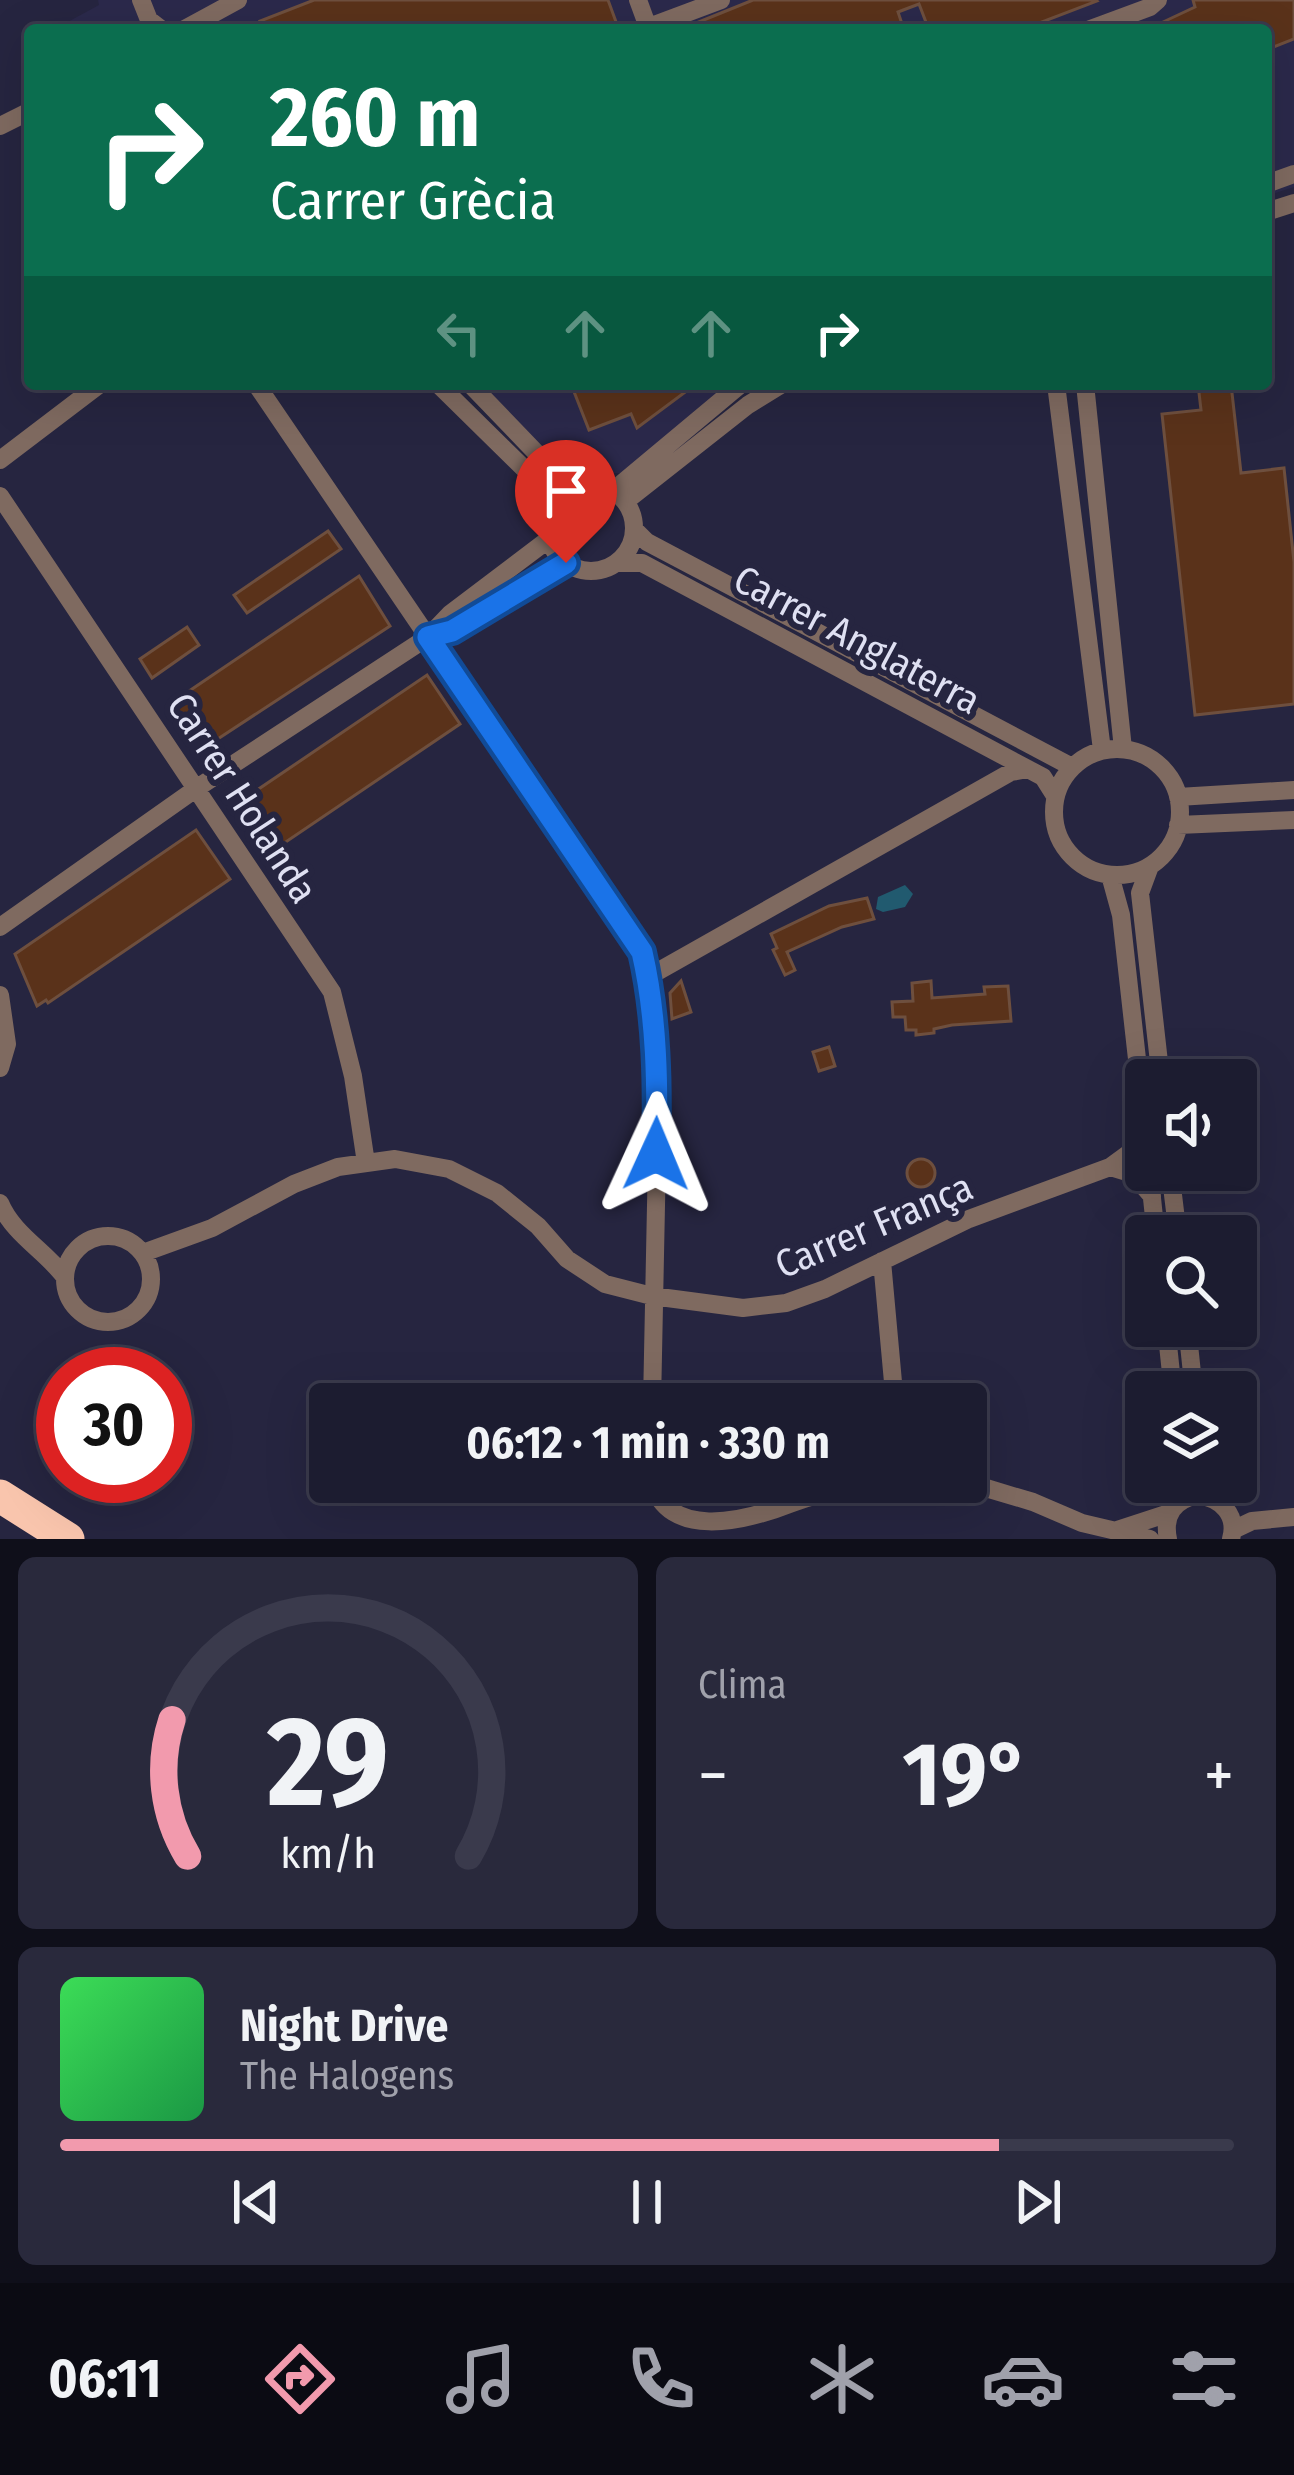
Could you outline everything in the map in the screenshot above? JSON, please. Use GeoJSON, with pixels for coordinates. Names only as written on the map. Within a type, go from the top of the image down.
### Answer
{"type":"FeatureCollection","features":[{"type":"Feature","properties":{"kind":"highway"},"geometry":{"type":"LineString","coordinates":[[0,1496],[68,1539]]}},
{"type":"Feature","properties":{"kind":"street"},"geometry":{"type":"LineString","coordinates":[[659,24],[722,0]]}},
{"type":"Feature","properties":{"kind":"street"},"geometry":{"type":"LineString","coordinates":[[1104,24],[1158,0]]}},
{"type":"Feature","properties":{"kind":"street"},"geometry":{"type":"LineString","coordinates":[[194,24],[230,4]]}},
{"type":"Feature","properties":{"kind":"street"},"geometry":{"type":"LineString","coordinates":[[0,460],[92,390]]}},
{"type":"Feature","properties":{"kind":"street"},"geometry":{"type":"LineString","coordinates":[[260,390],[642,952],[658,1106],[652,1383]]}},
{"type":"Feature","properties":{"kind":"street"},"geometry":{"type":"LineString","coordinates":[[445,390],[564,495]]}},
{"type":"Feature","properties":{"kind":"street"},"geometry":{"type":"LineString","coordinates":[[475,390],[564,495]]}},
{"type":"Feature","properties":{"kind":"street"},"geometry":{"type":"LineString","coordinates":[[620,496],[735,390]]}},
{"type":"Feature","properties":{"kind":"street"},"geometry":{"type":"LineString","coordinates":[[620,496],[772,390]]}},
{"type":"Feature","properties":{"kind":"street"},"geometry":{"type":"LineString","coordinates":[[1057,390],[1102,750]]}},
{"type":"Feature","properties":{"kind":"street"},"geometry":{"type":"LineString","coordinates":[[1086,390],[1123,748]]}},
{"type":"Feature","properties":{"kind":"street"},"geometry":{"type":"LineString","coordinates":[[591,484],[620,496],[634,530],[626,554],[596,571],[566,563],[549,539],[548,525],[564,495],[591,484]]}},
{"type":"Feature","properties":{"kind":"street","name":"Carrer Holanda"},"geometry":{"type":"LineString","coordinates":[[0,496],[332,992],[353,1076],[366,1163]]}},
{"type":"Feature","properties":{"kind":"street","name":"Carrer Anglaterra"},"geometry":{"type":"LineString","coordinates":[[634,530],[647,542],[1072,767]]}},
{"type":"Feature","properties":{"kind":"street"},"geometry":{"type":"LineString","coordinates":[[0,927],[197,788],[428,637],[450,614],[549,539]]}},
{"type":"Feature","properties":{"kind":"street"},"geometry":{"type":"LineString","coordinates":[[428,637],[452,631],[566,563]]}},
{"type":"Feature","properties":{"kind":"street","name":"Carrer Anglaterra"},"geometry":{"type":"LineString","coordinates":[[617,563],[643,563],[1028,769],[1042,777],[1055,796]]}},
{"type":"Feature","properties":{"kind":"street"},"geometry":{"type":"LineString","coordinates":[[972,795],[989,772],[990,759],[976,741]]}},
{"type":"Feature","properties":{"kind":"street"},"geometry":{"type":"LineString","coordinates":[[1123,748],[1156,762],[1167,774],[1178,796],[1178,825],[1166,851],[1150,866],[1110,875],[1086,867],[1061,842],[1054,821],[1055,796],[1072,767],[1102,750],[1123,748]]}},
{"type":"Feature","properties":{"kind":"street"},"geometry":{"type":"LineString","coordinates":[[648,976],[1011,772],[1028,769]]}},
{"type":"Feature","properties":{"kind":"street"},"geometry":{"type":"LineString","coordinates":[[1178,796],[1287,788]]}},
{"type":"Feature","properties":{"kind":"street"},"geometry":{"type":"LineString","coordinates":[[1178,825],[1249,820],[1294,824]]}},
{"type":"Feature","properties":{"kind":"street"},"geometry":{"type":"LineString","coordinates":[[1150,866],[1141,893],[1159,1059]]}},
{"type":"Feature","properties":{"kind":"street"},"geometry":{"type":"LineString","coordinates":[[1110,875],[1121,915],[1137,1059]]}},
{"type":"Feature","properties":{"kind":"street"},"geometry":{"type":"LineString","coordinates":[[0,995],[7,1044],[0,1068]]}},
{"type":"Feature","properties":{"kind":"street"},"geometry":{"type":"LineString","coordinates":[[1110,1166],[1125,1156]]}},
{"type":"Feature","properties":{"kind":"street","name":"Carrer França"},"geometry":{"type":"LineString","coordinates":[[142,1252],[212,1228],[316,1175],[395,1159],[449,1169],[497,1193],[538,1226],[566,1259],[605,1284],[652,1296],[743,1308],[786,1303],[824,1289],[969,1219],[1110,1166]]}},
{"type":"Feature","properties":{"kind":"street"},"geometry":{"type":"LineString","coordinates":[[1110,1166],[1133,1174],[1152,1196]]}},
{"type":"Feature","properties":{"kind":"street"},"geometry":{"type":"LineString","coordinates":[[1151,1191],[1154,1215]]}},
{"type":"Feature","properties":{"kind":"street"},"geometry":{"type":"LineString","coordinates":[[0,1203],[19,1233],[46,1252],[64,1276],[66,1290],[81,1313],[106,1323],[120,1321],[143,1305],[152,1279],[142,1252],[133,1243],[108,1235],[95,1237],[74,1252],[64,1276]]}},
{"type":"Feature","properties":{"kind":"street"},"geometry":{"type":"LineString","coordinates":[[46,1252],[74,1252]]}},
{"type":"Feature","properties":{"kind":"street"},"geometry":{"type":"LineString","coordinates":[[882,1261],[894,1383]]}},
{"type":"Feature","properties":{"kind":"street"},"geometry":{"type":"LineString","coordinates":[[987,1488],[1150,1539]]}},
{"type":"Feature","properties":{"kind":"street"},"geometry":{"type":"LineString","coordinates":[[657,1503],[664,1517],[684,1532],[703,1536],[728,1534],[792,1503]]}},
{"type":"Feature","properties":{"kind":"street"},"geometry":{"type":"LineString","coordinates":[[1168,1539],[1174,1503]]}},
{"type":"Feature","properties":{"kind":"street"},"geometry":{"type":"LineString","coordinates":[[1115,1531],[1184,1503]]}},
{"type":"Feature","properties":{"kind":"street"},"geometry":{"type":"LineString","coordinates":[[1221,1503],[1232,1535],[1252,1521],[1294,1517]]}},
{"type":"Feature","properties":{"kind":"shaded area"},"geometry":{"type":"Polygon","coordinates":[[[98,0],[1294,0],[1294,187],[1272,194],[1272,24],[64,24],[99,5],[98,0]]]}},
{"type":"Feature","properties":{"kind":"shaded area"},"geometry":{"type":"Polygon","coordinates":[[[480,390],[738,390],[629,473],[560,474],[480,390]]]}},
{"type":"Feature","properties":{"kind":"water"},"geometry":{"type":"Polygon","coordinates":[[[905,885],[913,894],[905,907],[876,909],[878,897],[905,885]]]}},
{"type":"Feature","properties":{"kind":"building"},"geometry":{"type":"Polygon","coordinates":[[[314,0],[608,0],[617,24],[261,24],[314,0]]]}},
{"type":"Feature","properties":{"kind":"building"},"geometry":{"type":"Polygon","coordinates":[[[753,0],[1097,1],[1037,24],[927,24],[919,4],[898,12],[902,24],[694,24],[753,0]]]}},
{"type":"Feature","properties":{"kind":"building"},"geometry":{"type":"Polygon","coordinates":[[[1193,0],[1294,0],[1294,39],[1272,48],[1272,24],[1159,24],[1195,7],[1193,0]]]}},
{"type":"Feature","properties":{"kind":"building"},"geometry":{"type":"Polygon","coordinates":[[[573,390],[688,390],[637,428],[631,414],[589,430],[573,390]]]}},
{"type":"Feature","properties":{"kind":"building"},"geometry":{"type":"Polygon","coordinates":[[[1199,390],[1232,390],[1241,473],[1284,468],[1294,562],[1294,704],[1195,715],[1162,414],[1201,410],[1199,390]]]}},
{"type":"Feature","properties":{"kind":"building"},"geometry":{"type":"Polygon","coordinates":[[[328,531],[341,549],[247,613],[234,595],[328,531]]]}},
{"type":"Feature","properties":{"kind":"building"},"geometry":{"type":"Polygon","coordinates":[[[359,576],[390,626],[201,750],[170,704],[359,576]]]}},
{"type":"Feature","properties":{"kind":"building"},"geometry":{"type":"Polygon","coordinates":[[[187,627],[199,645],[152,678],[140,659],[187,627]]]}},
{"type":"Feature","properties":{"kind":"building"},"geometry":{"type":"Polygon","coordinates":[[[427,675],[460,724],[271,852],[238,803],[427,675]]]}},
{"type":"Feature","properties":{"kind":"building"},"geometry":{"type":"Polygon","coordinates":[[[196,830],[230,879],[37,1006],[15,954],[196,830]]]}},
{"type":"Feature","properties":{"kind":"building"},"geometry":{"type":"Polygon","coordinates":[[[867,898],[874,919],[842,927],[787,952],[795,970],[785,975],[771,934],[829,906],[867,898]]]}},
{"type":"Feature","properties":{"kind":"building"},"geometry":{"type":"Polygon","coordinates":[[[681,981],[691,1012],[672,1019],[670,993],[681,981]]]}},
{"type":"Feature","properties":{"kind":"building"},"geometry":{"type":"Polygon","coordinates":[[[931,981],[932,998],[985,994],[984,987],[1008,986],[1011,1021],[952,1025],[916,1035],[916,1030],[906,1030],[905,1017],[893,1017],[892,1002],[913,1001],[912,983],[931,981]]]}},
{"type":"Feature","properties":{"kind":"building"},"geometry":{"type":"Polygon","coordinates":[[[829,1047],[835,1066],[819,1071],[813,1052],[829,1047]]]}},
{"type":"Feature","properties":{"kind":"building"},"geometry":{"type":"Polygon","coordinates":[[[921,1159],[931,1163],[935,1173],[931,1183],[921,1187],[911,1183],[907,1173],[911,1163],[921,1159]]]}},
{"type":"Feature","properties":{"kind":"route"},"geometry":{"type":"LineString","coordinates":[[566,563],[452,631],[428,637],[642,952],[651,986],[656,1154]]}}]}
